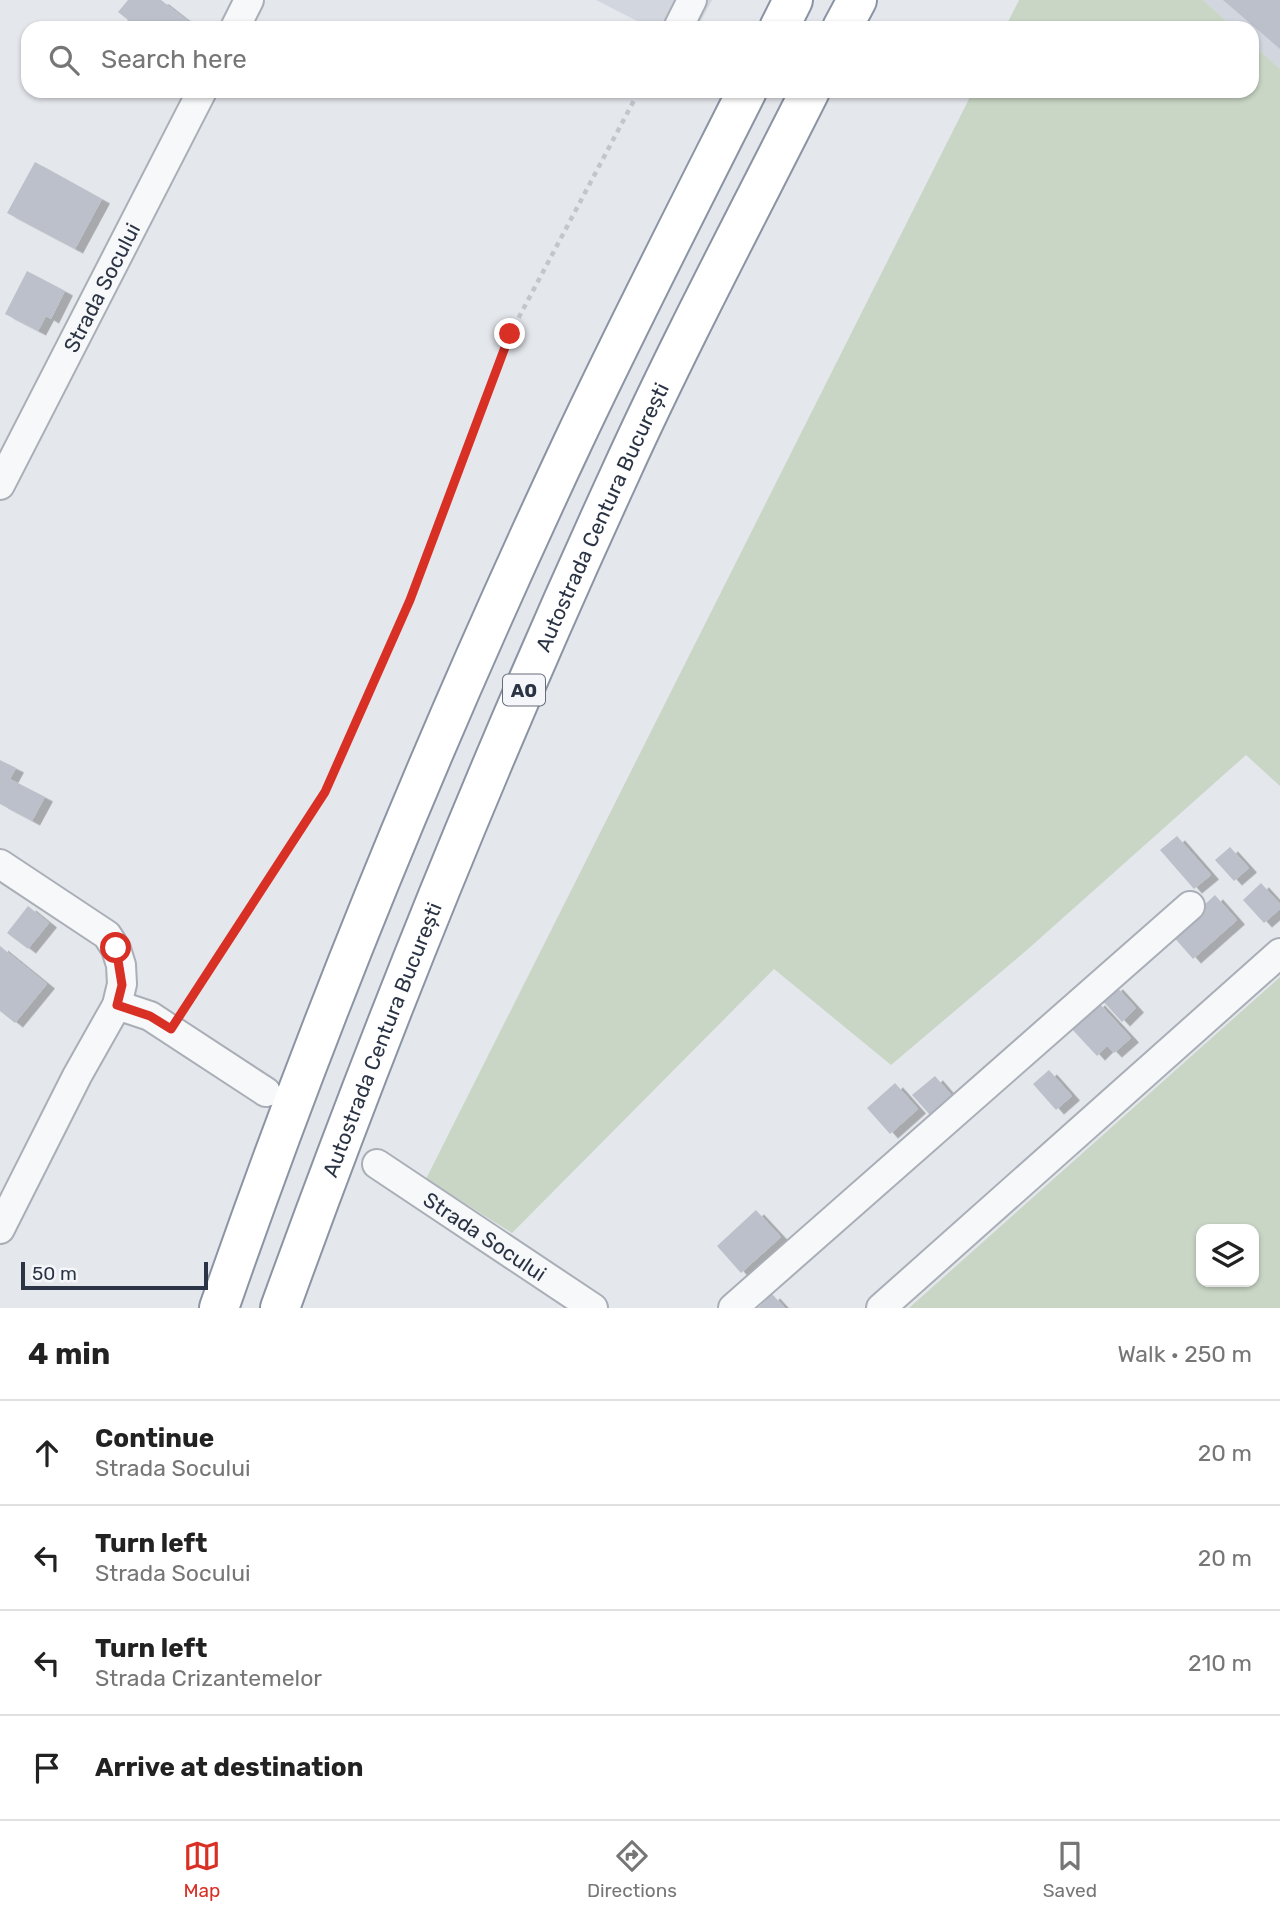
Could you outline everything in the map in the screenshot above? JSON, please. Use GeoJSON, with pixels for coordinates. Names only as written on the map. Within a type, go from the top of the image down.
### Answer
{"type":"FeatureCollection","features":[{"type":"Feature","properties":{"kind":"highway"},"geometry":{"type":"LineString","coordinates":[[782,21],[793,0]]}},
{"type":"Feature","properties":{"kind":"highway"},"geometry":{"type":"LineString","coordinates":[[846,21],[857,0]]}},
{"type":"Feature","properties":{"kind":"highway","name":"A0"},"geometry":{"type":"LineString","coordinates":[[219,1308],[275,1146],[443,737],[572,444],[744,98]]}},
{"type":"Feature","properties":{"kind":"highway","name":"Autostrada Centura București"},"geometry":{"type":"LineString","coordinates":[[280,1308],[331,1168],[551,627],[622,470],[807,98]]}},
{"type":"Feature","properties":{"kind":"street"},"geometry":{"type":"LineString","coordinates":[[238,21],[249,0]]}},
{"type":"Feature","properties":{"kind":"street"},"geometry":{"type":"LineString","coordinates":[[681,21],[692,0]]}},
{"type":"Feature","properties":{"kind":"street","name":"Strada Socului"},"geometry":{"type":"LineString","coordinates":[[0,485],[198,98]]}},
{"type":"Feature","properties":{"kind":"street"},"geometry":{"type":"LineString","coordinates":[[0,864],[107,935],[116,948],[121,965],[122,985],[117,1005],[76,1076],[0,1229]]}},
{"type":"Feature","properties":{"kind":"street"},"geometry":{"type":"LineString","coordinates":[[733,1308],[1190,905]]}},
{"type":"Feature","properties":{"kind":"street"},"geometry":{"type":"LineString","coordinates":[[881,1308],[1280,953]]}},
{"type":"Feature","properties":{"kind":"street"},"geometry":{"type":"LineString","coordinates":[[117,1005],[150,1016],[266,1091]]}},
{"type":"Feature","properties":{"kind":"street","name":"Strada Socului"},"geometry":{"type":"LineString","coordinates":[[377,1164],[593,1308]]}},
{"type":"Feature","properties":{"kind":"path"},"geometry":{"type":"LineString","coordinates":[[171,1029],[325,792],[410,600],[510,334],[635,98]]}},
{"type":"Feature","properties":{"kind":"shaded area"},"geometry":{"type":"Polygon","coordinates":[[[596,0],[712,0],[701,21],[637,21],[596,0]]]}},
{"type":"Feature","properties":{"kind":"shaded area"},"geometry":{"type":"Polygon","coordinates":[[[1203,0],[1280,0],[1280,69],[1259,50],[1259,21],[1226,21],[1203,0]]]}},
{"type":"Feature","properties":{"kind":"green space"},"geometry":{"type":"Polygon","coordinates":[[[1019,0],[1203,0],[1226,21],[1008,21],[1019,0]]]}},
{"type":"Feature","properties":{"kind":"green space"},"geometry":{"type":"Polygon","coordinates":[[[1259,50],[1280,69],[1280,786],[1246,755],[1028,949],[891,1065],[774,969],[512,1233],[426,1179],[969,98],[1259,98],[1259,50]]]}},
{"type":"Feature","properties":{"kind":"green space"},"geometry":{"type":"Polygon","coordinates":[[[1280,977],[1280,1308],[909,1308],[1280,977]]]}},
{"type":"Feature","properties":{"kind":"building"},"geometry":{"type":"Polygon","coordinates":[[[128,0],[161,0],[188,21],[127,21],[118,12],[128,0]]]}},
{"type":"Feature","properties":{"kind":"building"},"geometry":{"type":"Polygon","coordinates":[[[1223,0],[1280,0],[1280,49],[1259,31],[1259,21],[1247,21],[1223,0]]]}},
{"type":"Feature","properties":{"kind":"building"},"geometry":{"type":"Polygon","coordinates":[[[35,162],[102,199],[75,249],[7,213],[35,162]]]}},
{"type":"Feature","properties":{"kind":"building"},"geometry":{"type":"Polygon","coordinates":[[[27,271],[65,291],[51,319],[46,316],[38,331],[5,314],[27,271]]]}},
{"type":"Feature","properties":{"kind":"building"},"geometry":{"type":"Polygon","coordinates":[[[0,760],[16,768],[10,779],[45,797],[32,821],[0,804],[0,760]]]}},
{"type":"Feature","properties":{"kind":"building"},"geometry":{"type":"Polygon","coordinates":[[[1177,836],[1211,875],[1194,889],[1160,850],[1177,836]]]}},
{"type":"Feature","properties":{"kind":"building"},"geometry":{"type":"Polygon","coordinates":[[[1230,847],[1249,868],[1234,881],[1215,860],[1230,847]]]}},
{"type":"Feature","properties":{"kind":"building"},"geometry":{"type":"Polygon","coordinates":[[[1261,883],[1280,904],[1280,909],[1264,923],[1243,900],[1261,883]]]}},
{"type":"Feature","properties":{"kind":"building"},"geometry":{"type":"Polygon","coordinates":[[[1215,895],[1237,920],[1193,959],[1172,935],[1215,895]]]}},
{"type":"Feature","properties":{"kind":"building"},"geometry":{"type":"Polygon","coordinates":[[[28,906],[49,923],[28,949],[7,933],[28,906]]]}},
{"type":"Feature","properties":{"kind":"building"},"geometry":{"type":"Polygon","coordinates":[[[0,946],[47,984],[15,1023],[0,1011],[0,946]]]}},
{"type":"Feature","properties":{"kind":"building"},"geometry":{"type":"Polygon","coordinates":[[[1115,985],[1136,1008],[1122,1022],[1100,998],[1115,985]]]}},
{"type":"Feature","properties":{"kind":"building"},"geometry":{"type":"Polygon","coordinates":[[[1097,1001],[1131,1038],[1114,1053],[1107,1046],[1097,1056],[1069,1026],[1097,1001]]]}},
{"type":"Feature","properties":{"kind":"building"},"geometry":{"type":"Polygon","coordinates":[[[1049,1070],[1072,1096],[1056,1110],[1033,1084],[1049,1070]]]}},
{"type":"Feature","properties":{"kind":"building"},"geometry":{"type":"Polygon","coordinates":[[[935,1076],[953,1097],[931,1116],[912,1095],[935,1076]]]}},
{"type":"Feature","properties":{"kind":"building"},"geometry":{"type":"Polygon","coordinates":[[[895,1083],[918,1109],[890,1134],[867,1108],[895,1083]]]}},
{"type":"Feature","properties":{"kind":"building"},"geometry":{"type":"Polygon","coordinates":[[[756,1210],[781,1237],[741,1273],[717,1246],[756,1210]]]}},
{"type":"Feature","properties":{"kind":"building"},"geometry":{"type":"Polygon","coordinates":[[[772,1294],[785,1308],[758,1308],[772,1294]]]}},
{"type":"Feature","properties":{"kind":"route"},"geometry":{"type":"LineString","coordinates":[[116,948],[121,965],[122,985],[117,1005],[150,1016],[171,1029],[254,897],[325,792],[410,600],[510,334]]}}]}
